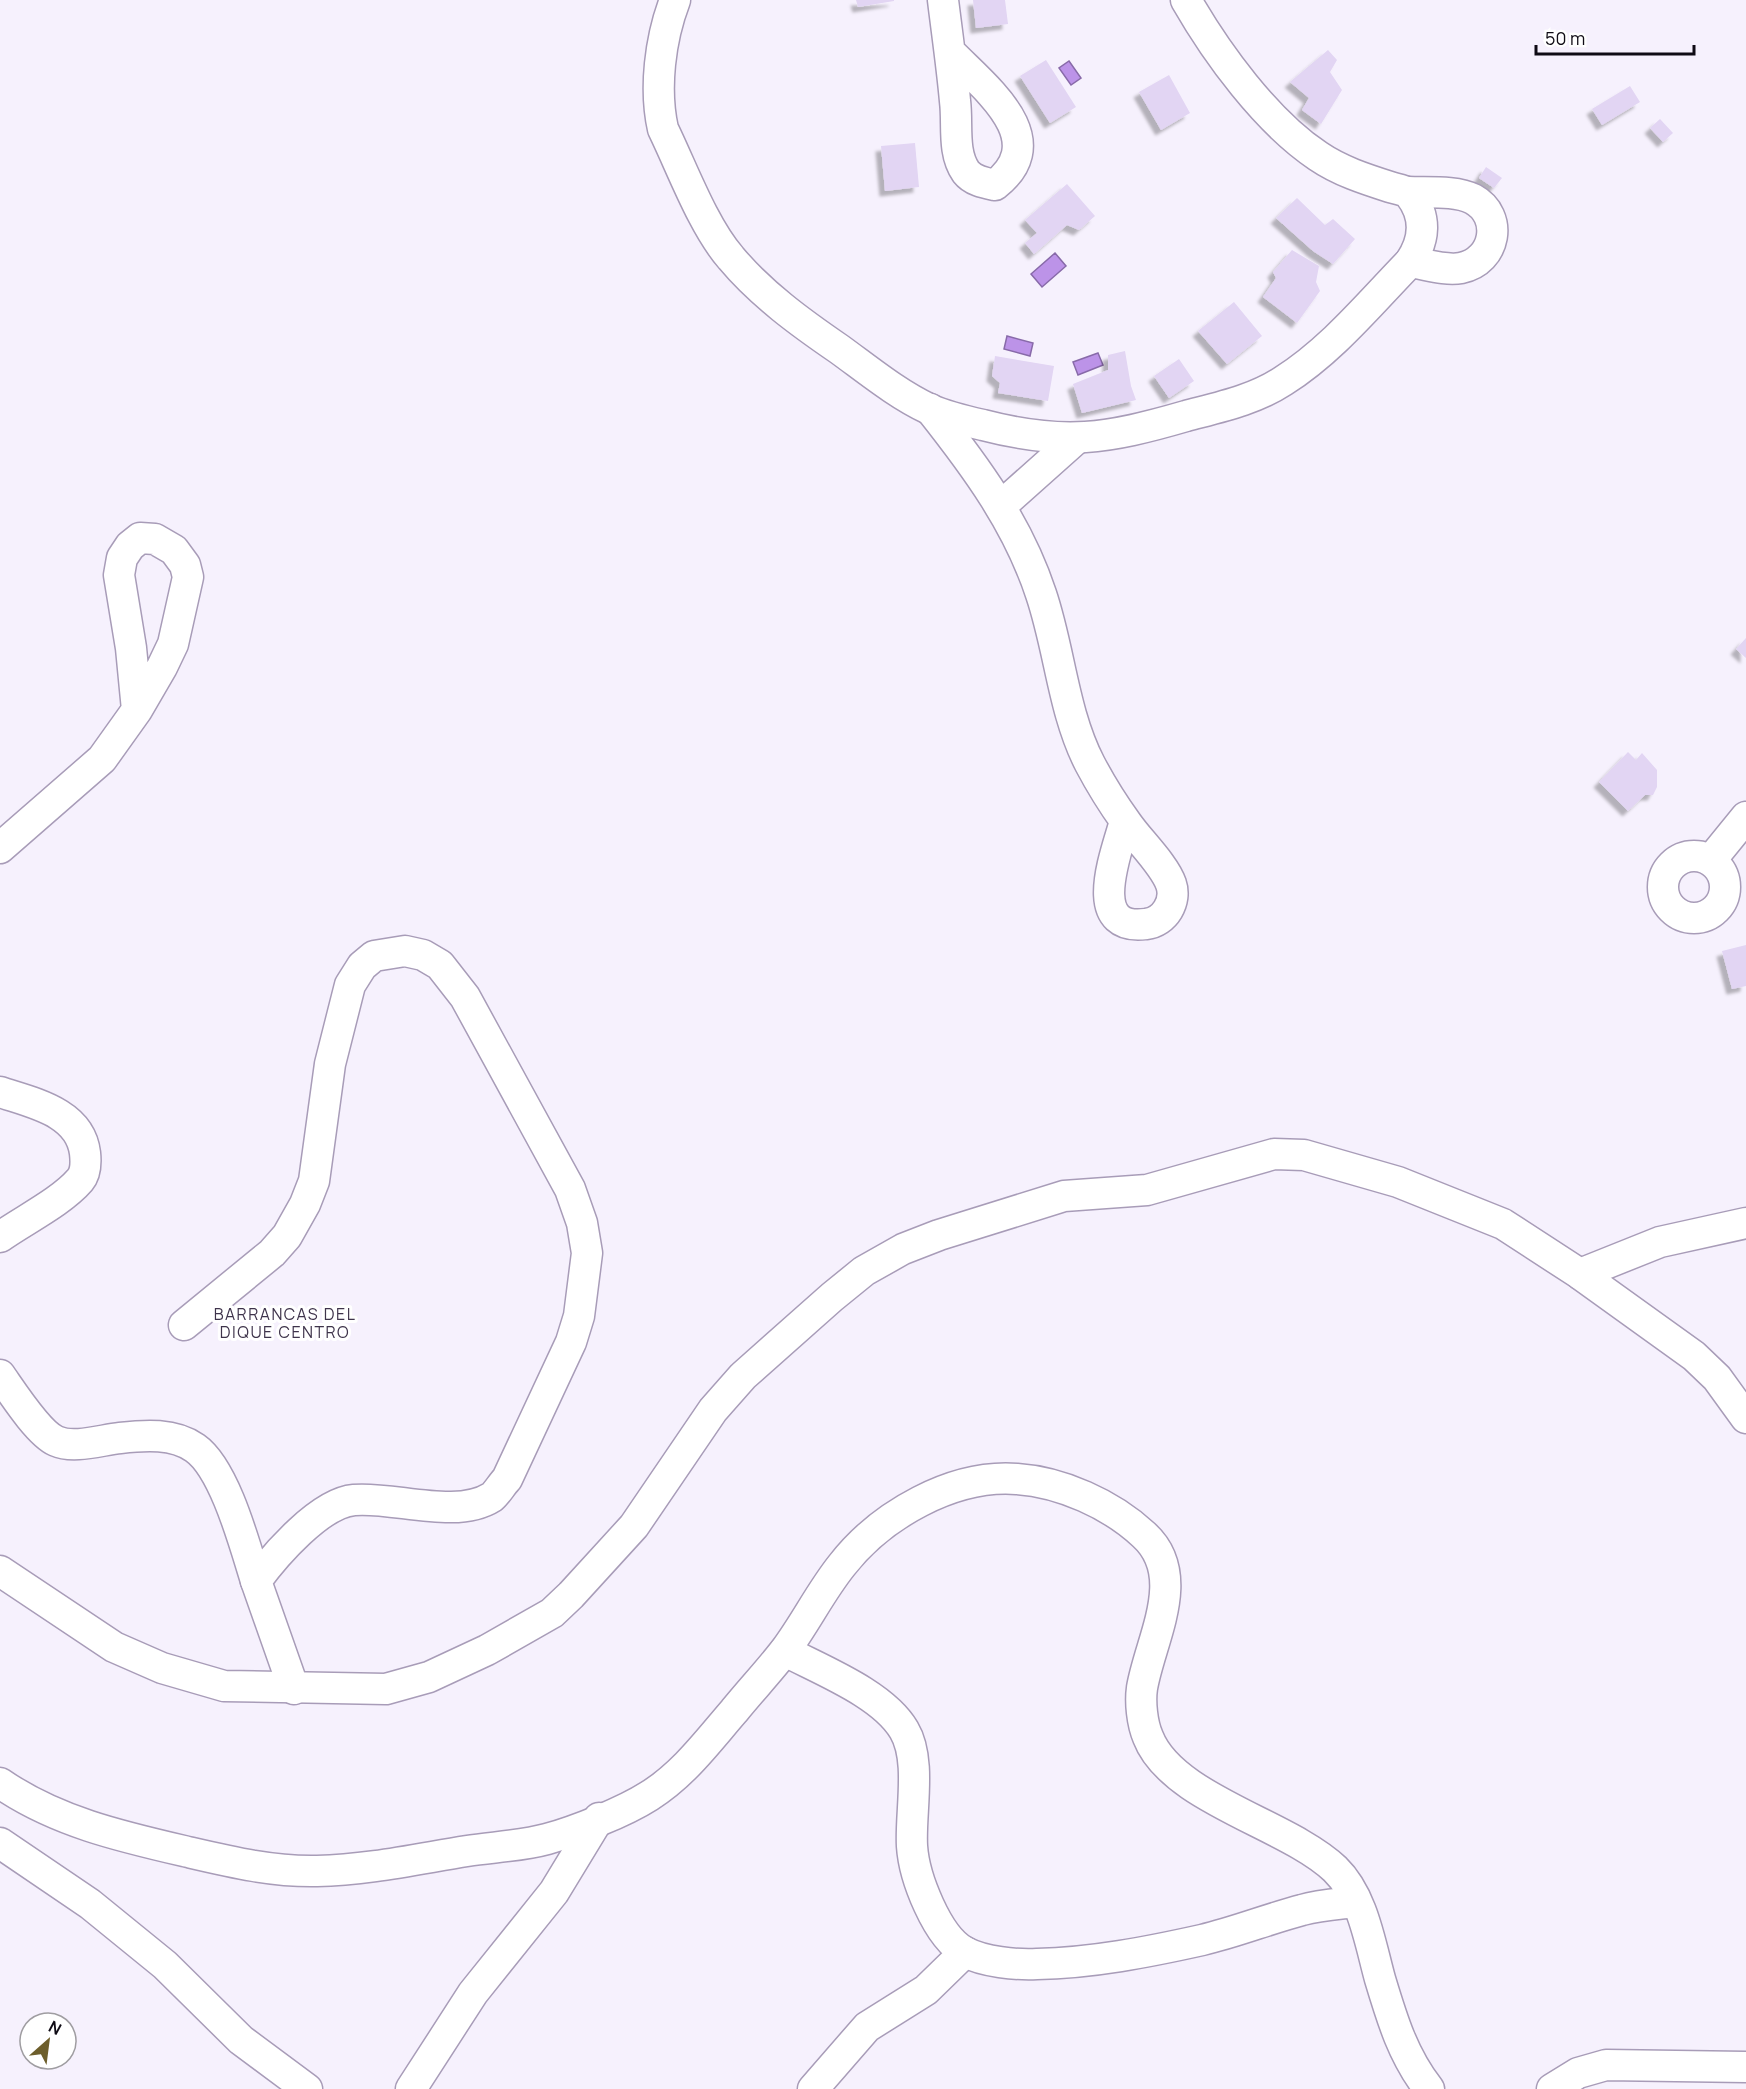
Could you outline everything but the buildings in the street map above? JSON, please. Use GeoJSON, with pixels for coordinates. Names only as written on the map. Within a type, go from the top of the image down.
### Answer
{"type":"FeatureCollection","features":[{"type":"Feature","properties":{"kind":"street"},"geometry":{"type":"LineString","coordinates":[[675,0],[660,68],[660,114],[663,129],[714,233],[730,257],[756,284],[810,329],[902,393],[930,409],[1012,433],[1044,438],[1076,439],[1129,433],[1260,394],[1283,381],[1331,344],[1410,262],[1420,248],[1423,230],[1421,212],[1408,192]]}},
{"type":"Feature","properties":{"kind":"street"},"geometry":{"type":"LineString","coordinates":[[943,0],[950,52]]}},
{"type":"Feature","properties":{"kind":"street"},"geometry":{"type":"LineString","coordinates":[[1186,0],[1202,27],[1240,78],[1296,140],[1341,170],[1408,192],[1455,194],[1472,199],[1485,209],[1493,221],[1494,234],[1474,263],[1460,268],[1410,262]]}},
{"type":"Feature","properties":{"kind":"street"},"geometry":{"type":"LineString","coordinates":[[930,409],[1002,505],[1042,596],[1078,738],[1090,765],[1125,821]]}},
{"type":"Feature","properties":{"kind":"street"},"geometry":{"type":"LineString","coordinates":[[1002,505],[1076,439]]}},
{"type":"Feature","properties":{"kind":"street"},"geometry":{"type":"LineString","coordinates":[[0,848],[102,759],[137,710],[172,644],[188,578],[185,565],[174,550],[155,539],[140,538],[130,546],[122,558],[119,575],[131,648],[137,710]]}},
{"type":"Feature","properties":{"kind":"street"},"geometry":{"type":"LineString","coordinates":[[1711,860],[1746,817]]}},
{"type":"Feature","properties":{"kind":"street"},"geometry":{"type":"LineString","coordinates":[[184,1325],[272,1253],[287,1236],[305,1204],[314,1181],[330,1064],[350,985],[362,966],[374,956],[405,951],[423,955],[440,965],[465,997],[570,1189],[582,1223],[587,1253],[579,1316],[572,1342],[507,1479],[492,1497],[465,1505],[428,1506],[353,1500],[328,1510],[301,1531],[256,1581]]}},
{"type":"Feature","properties":{"kind":"street"},"geometry":{"type":"LineString","coordinates":[[0,1092],[42,1106],[63,1117],[78,1130],[86,1162],[82,1178],[68,1191],[0,1237]]}},
{"type":"Feature","properties":{"kind":"street"},"geometry":{"type":"LineString","coordinates":[[0,1571],[114,1647],[162,1668],[224,1686],[386,1689],[429,1677],[487,1650],[552,1612],[634,1526],[691,1438],[743,1376],[864,1271],[903,1249],[982,1221],[1064,1196],[1146,1190],[1274,1154],[1304,1155],[1398,1182],[1503,1224],[1580,1274],[1694,1356],[1717,1378],[1746,1418]]}},
{"type":"Feature","properties":{"kind":"street"},"geometry":{"type":"LineString","coordinates":[[1580,1274],[1660,1242],[1746,1223]]}},
{"type":"Feature","properties":{"kind":"street"},"geometry":{"type":"LineString","coordinates":[[0,1375],[46,1434],[56,1441],[69,1444],[148,1434],[178,1440],[195,1448],[209,1461],[235,1515],[294,1689]]}},
{"type":"Feature","properties":{"kind":"street"},"geometry":{"type":"LineString","coordinates":[[0,1783],[23,1799],[69,1820],[161,1846],[262,1869],[356,1869],[546,1839],[649,1796],[685,1768],[785,1651],[842,1564],[888,1521],[928,1498],[982,1479],[1037,1480],[1065,1489],[1131,1524],[1150,1540],[1161,1563],[1165,1584],[1162,1622],[1141,1690],[1148,1739],[1166,1764],[1214,1800],[1320,1855],[1340,1874],[1368,1934],[1403,2051],[1429,2089]]}},
{"type":"Feature","properties":{"kind":"street"},"geometry":{"type":"LineString","coordinates":[[785,1651],[873,1699],[893,1715],[905,1732],[910,1744],[914,1794],[912,1845],[915,1870],[927,1900],[950,1941],[965,1952],[984,1959],[1034,1965],[1108,1959],[1204,1939],[1304,1909],[1355,1902]]}},
{"type":"Feature","properties":{"kind":"street"},"geometry":{"type":"LineString","coordinates":[[411,2089],[474,1993],[554,1892],[599,1818]]}},
{"type":"Feature","properties":{"kind":"street"},"geometry":{"type":"LineString","coordinates":[[0,1843],[90,1904],[165,1965],[241,2040],[307,2089]]}},
{"type":"Feature","properties":{"kind":"street"},"geometry":{"type":"LineString","coordinates":[[813,2089],[867,2027],[926,1990],[965,1952]]}},
{"type":"Feature","properties":{"kind":"street"},"geometry":{"type":"LineString","coordinates":[[1552,2089],[1590,2067],[1606,2065],[1746,2067]]}},
{"type":"Feature","properties":{"kind":"shaded area"},"geometry":{"type":"Polygon","coordinates":[[[1069,61],[1081,78],[1071,85],[1059,68],[1069,61]]]}},
{"type":"Feature","properties":{"kind":"shaded area"},"geometry":{"type":"Polygon","coordinates":[[[1055,253],[1066,266],[1042,287],[1031,274],[1055,253]]]}},
{"type":"Feature","properties":{"kind":"shaded area"},"geometry":{"type":"Polygon","coordinates":[[[1007,336],[1033,343],[1030,356],[1004,349],[1007,336]]]}},
{"type":"Feature","properties":{"kind":"shaded area"},"geometry":{"type":"Polygon","coordinates":[[[1098,353],[1103,365],[1078,375],[1073,362],[1098,353]]]}},
{"type":"Feature","properties":{"kind":"district","name":"BARRANCAS DEL DIQUE CENTRO"},"geometry":{"type":"Point","coordinates":[285,1323]}}]}
